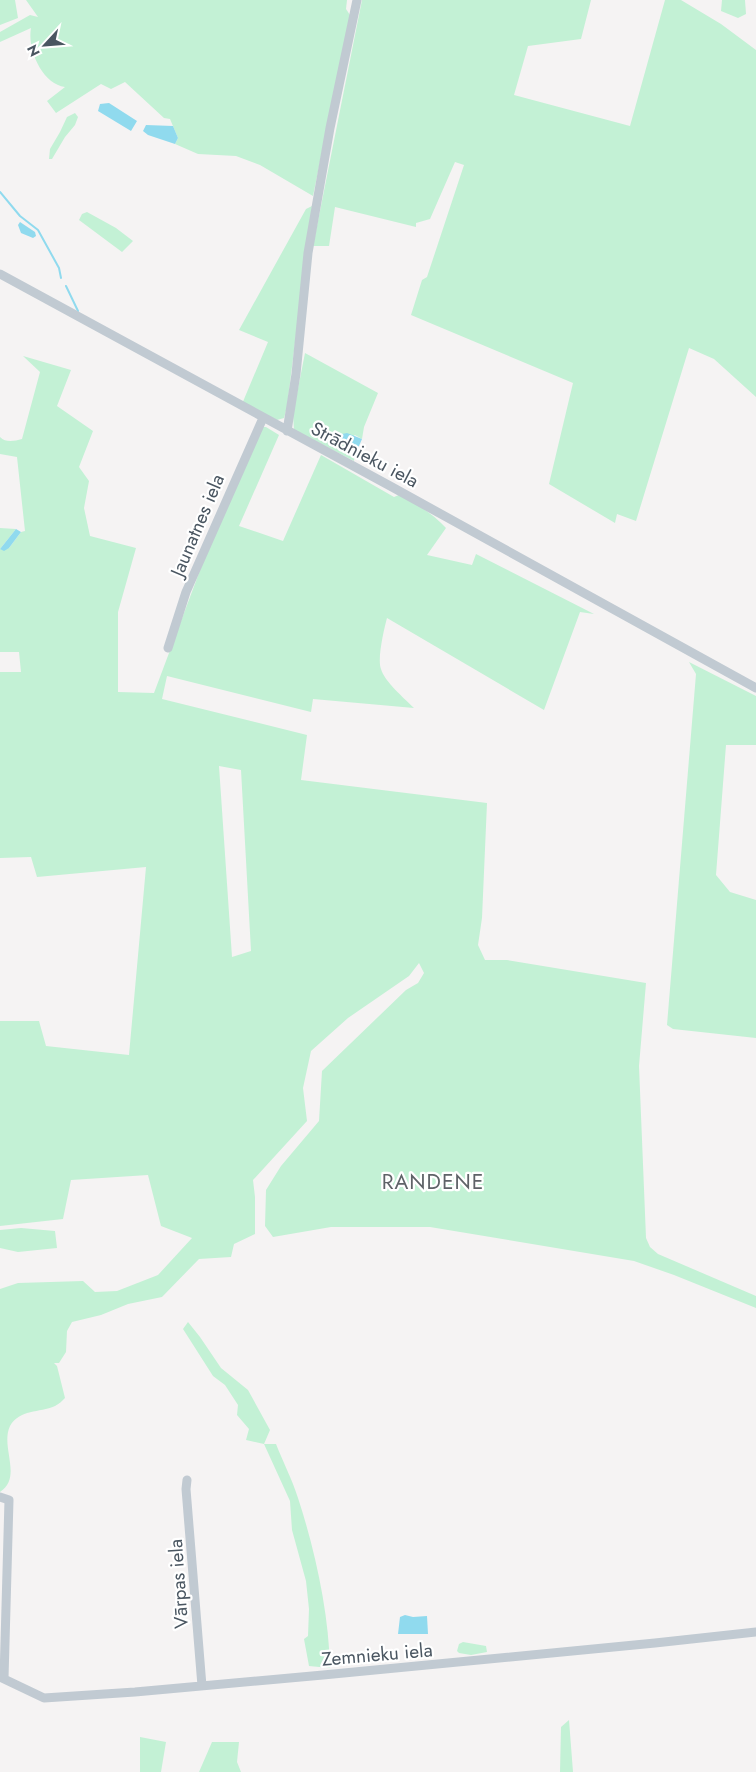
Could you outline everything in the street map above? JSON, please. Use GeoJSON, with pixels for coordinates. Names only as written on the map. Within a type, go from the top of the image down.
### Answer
{"type":"FeatureCollection","features":[{"type":"Feature","properties":{"kind":"street"},"geometry":{"type":"LineString","coordinates":[[287,431],[296,374],[308,254],[330,128],[356,0]]}},
{"type":"Feature","properties":{"kind":"street","name":"Strādnieku iela"},"geometry":{"type":"LineString","coordinates":[[0,274],[756,688]]}},
{"type":"Feature","properties":{"kind":"street","name":"Jaunatnes iela"},"geometry":{"type":"LineString","coordinates":[[168,648],[186,592],[263,418]]}},
{"type":"Feature","properties":{"kind":"street","name":"Vārpas iela"},"geometry":{"type":"LineString","coordinates":[[187,1480],[186,1489],[202,1686]]}},
{"type":"Feature","properties":{"kind":"street"},"geometry":{"type":"LineString","coordinates":[[0,1497],[9,1500],[2,1677]]}},
{"type":"Feature","properties":{"kind":"street","name":"Zemnieku iela"},"geometry":{"type":"LineString","coordinates":[[2,1677],[44,1698],[202,1686],[756,1632]]}},
{"type":"Feature","properties":{"kind":"green space"},"geometry":{"type":"Polygon","coordinates":[[[0,0],[15,0],[18,18],[0,25],[0,0]]]}},
{"type":"Feature","properties":{"kind":"green space"},"geometry":{"type":"Polygon","coordinates":[[[26,0],[347,0],[346,9],[350,15],[313,196],[260,165],[236,156],[198,154],[175,144],[178,138],[170,119],[164,118],[125,82],[111,89],[101,84],[56,113],[47,101],[65,87],[49,79],[43,73],[31,46],[31,28],[0,42],[0,32],[30,15],[38,17],[26,0]]]}},
{"type":"Feature","properties":{"kind":"green space"},"geometry":{"type":"Polygon","coordinates":[[[362,0],[591,0],[581,39],[528,46],[514,95],[630,126],[665,0],[681,0],[721,24],[756,50],[756,397],[714,359],[689,348],[636,521],[617,514],[615,523],[549,484],[573,383],[411,315],[422,280],[427,277],[464,165],[455,162],[430,219],[416,223],[416,227],[335,207],[329,246],[313,246],[362,0]]]}},
{"type":"Feature","properties":{"kind":"green space"},"geometry":{"type":"Polygon","coordinates":[[[722,0],[745,0],[746,14],[738,18],[721,11],[722,0]]]}},
{"type":"Feature","properties":{"kind":"green space"},"geometry":{"type":"Polygon","coordinates":[[[75,113],[78,117],[75,125],[65,137],[52,159],[49,159],[50,149],[67,117],[75,113]]]}},
{"type":"Feature","properties":{"kind":"green space"},"geometry":{"type":"Polygon","coordinates":[[[312,206],[287,407],[284,418],[277,420],[242,404],[268,342],[239,330],[306,209],[312,206]]]}},
{"type":"Feature","properties":{"kind":"green space"},"geometry":{"type":"Polygon","coordinates":[[[87,212],[116,228],[133,241],[122,252],[79,220],[82,214],[87,212]]]}},
{"type":"Feature","properties":{"kind":"green space"},"geometry":{"type":"Polygon","coordinates":[[[305,353],[378,393],[364,427],[362,439],[355,435],[343,443],[355,449],[354,461],[294,430],[293,414],[305,353]]]}},
{"type":"Feature","properties":{"kind":"green space"},"geometry":{"type":"Polygon","coordinates":[[[23,356],[71,370],[57,406],[93,431],[79,467],[89,481],[84,508],[90,536],[136,548],[118,612],[118,692],[154,693],[202,565],[262,427],[266,427],[279,435],[239,526],[283,541],[321,455],[394,497],[399,495],[412,502],[441,523],[446,528],[427,555],[472,565],[476,554],[594,614],[580,612],[544,710],[387,618],[380,651],[381,669],[390,684],[414,708],[313,699],[311,712],[167,676],[162,699],[307,735],[301,780],[487,803],[482,918],[478,945],[485,960],[507,960],[646,983],[639,1066],[646,1238],[650,1247],[658,1254],[756,1296],[756,1308],[634,1261],[430,1227],[331,1227],[273,1237],[265,1226],[266,1190],[281,1166],[319,1121],[322,1071],[406,990],[418,983],[424,973],[419,963],[409,976],[348,1018],[311,1051],[303,1088],[307,1121],[253,1180],[255,1234],[234,1244],[231,1257],[199,1259],[162,1297],[128,1304],[101,1315],[72,1322],[67,1331],[66,1352],[59,1363],[54,1363],[57,1366],[65,1398],[55,1406],[24,1414],[10,1426],[7,1443],[11,1470],[10,1478],[7,1486],[0,1492],[0,1289],[18,1283],[83,1281],[95,1292],[117,1291],[158,1275],[192,1238],[161,1226],[148,1175],[71,1180],[63,1219],[0,1226],[0,1021],[39,1021],[46,1046],[129,1055],[146,867],[37,877],[31,857],[0,858],[0,672],[21,672],[19,652],[0,652],[0,549],[9,548],[21,532],[25,531],[17,457],[0,454],[0,437],[7,441],[22,439],[40,372],[23,356]],[[219,766],[232,957],[251,951],[241,770],[219,766]]]}},
{"type":"Feature","properties":{"kind":"green space"},"geometry":{"type":"Polygon","coordinates":[[[0,528],[16,529],[0,549],[0,528]]]}},
{"type":"Feature","properties":{"kind":"green space"},"geometry":{"type":"Polygon","coordinates":[[[689,662],[756,696],[756,745],[726,745],[716,875],[730,892],[756,900],[756,1038],[673,1029],[667,1025],[696,674],[689,662]]]}},
{"type":"Feature","properties":{"kind":"green space"},"geometry":{"type":"Polygon","coordinates":[[[21,1228],[55,1231],[57,1248],[18,1252],[0,1248],[0,1230],[21,1228]]]}},
{"type":"Feature","properties":{"kind":"green space"},"geometry":{"type":"Polygon","coordinates":[[[188,1322],[221,1368],[248,1390],[270,1430],[264,1444],[246,1440],[249,1429],[237,1415],[238,1405],[225,1385],[213,1376],[183,1329],[188,1322]]]}},
{"type":"Feature","properties":{"kind":"green space"},"geometry":{"type":"Polygon","coordinates":[[[264,1444],[276,1444],[293,1484],[304,1518],[324,1604],[330,1668],[309,1666],[304,1639],[308,1636],[309,1609],[306,1581],[292,1530],[290,1501],[264,1444]]]}},
{"type":"Feature","properties":{"kind":"green space"},"geometry":{"type":"Polygon","coordinates":[[[463,1642],[486,1646],[487,1652],[471,1655],[459,1653],[457,1651],[459,1644],[463,1642]]]}},
{"type":"Feature","properties":{"kind":"green space"},"geometry":{"type":"Polygon","coordinates":[[[569,1720],[573,1772],[560,1772],[561,1727],[569,1720]]]}},
{"type":"Feature","properties":{"kind":"green space"},"geometry":{"type":"Polygon","coordinates":[[[140,1737],[166,1742],[161,1772],[140,1772],[140,1737]]]}},
{"type":"Feature","properties":{"kind":"green space"},"geometry":{"type":"Polygon","coordinates":[[[212,1742],[239,1742],[237,1762],[241,1772],[199,1772],[212,1742]]]}},
{"type":"Feature","properties":{"kind":"water"},"geometry":{"type":"Polygon","coordinates":[[[109,103],[137,121],[131,131],[98,111],[100,104],[109,103]]]}},
{"type":"Feature","properties":{"kind":"water"},"geometry":{"type":"Polygon","coordinates":[[[146,125],[173,126],[178,138],[175,144],[148,135],[143,131],[146,125]]]}},
{"type":"Feature","properties":{"kind":"water"},"geometry":{"type":"Polygon","coordinates":[[[20,222],[35,232],[36,236],[33,238],[21,233],[18,225],[20,222]]]}},
{"type":"Feature","properties":{"kind":"water"},"geometry":{"type":"Polygon","coordinates":[[[347,433],[362,439],[359,446],[355,449],[343,443],[340,439],[342,434],[347,433]]]}},
{"type":"Feature","properties":{"kind":"water"},"geometry":{"type":"Polygon","coordinates":[[[16,529],[21,532],[9,548],[4,551],[0,549],[16,529]]]}},
{"type":"Feature","properties":{"kind":"water"},"geometry":{"type":"Polygon","coordinates":[[[405,1615],[413,1617],[427,1616],[428,1634],[398,1634],[400,1617],[405,1615]]]}},
{"type":"Feature","properties":{"kind":"waterway"},"geometry":{"type":"LineString","coordinates":[[0,192],[20,216],[38,230],[59,268],[61,278]]}},
{"type":"Feature","properties":{"kind":"waterway"},"geometry":{"type":"LineString","coordinates":[[66,286],[78,311]]}},
{"type":"Feature","properties":{"kind":"district","name":"RANDENE"},"geometry":{"type":"Point","coordinates":[433,1182]}}]}
